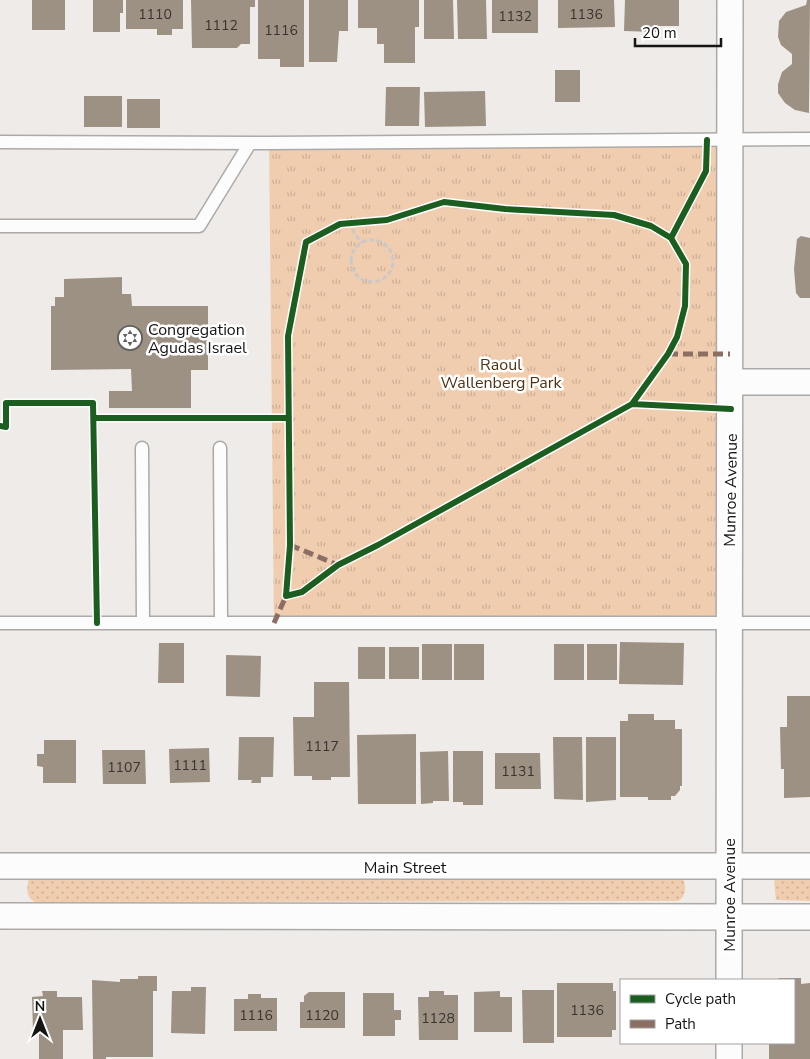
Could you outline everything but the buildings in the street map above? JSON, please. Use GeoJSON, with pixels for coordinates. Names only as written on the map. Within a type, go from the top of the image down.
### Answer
{"type":"FeatureCollection","features":[{"type":"Feature","properties":{"kind":"street","name":"Munroe Avenue"},"geometry":{"type":"LineString","coordinates":[[729,979],[730,0]]}},
{"type":"Feature","properties":{"kind":"street"},"geometry":{"type":"LineString","coordinates":[[731,382],[810,382]]}},
{"type":"Feature","properties":{"kind":"street","name":"Main Street"},"geometry":{"type":"LineString","coordinates":[[0,866],[810,866]]}},
{"type":"Feature","properties":{"kind":"street"},"geometry":{"type":"LineString","coordinates":[[0,916],[810,917]]}},
{"type":"Feature","properties":{"kind":"street"},"geometry":{"type":"LineString","coordinates":[[729,1044],[729,1059]]}},
{"type":"Feature","properties":{"kind":"lane"},"geometry":{"type":"LineString","coordinates":[[0,142],[250,143],[810,139]]}},
{"type":"Feature","properties":{"kind":"lane"},"geometry":{"type":"LineString","coordinates":[[0,226],[199,226],[250,143]]}},
{"type":"Feature","properties":{"kind":"lane"},"geometry":{"type":"LineString","coordinates":[[142,448],[143,623]]}},
{"type":"Feature","properties":{"kind":"lane"},"geometry":{"type":"LineString","coordinates":[[220,448],[221,623]]}},
{"type":"Feature","properties":{"kind":"lane"},"geometry":{"type":"LineString","coordinates":[[0,623],[810,623]]}},
{"type":"Feature","properties":{"kind":"path"},"geometry":{"type":"LineString","coordinates":[[348,223],[361,243]]}},
{"type":"Feature","properties":{"kind":"path"},"geometry":{"type":"LineString","coordinates":[[379,240],[387,245],[392,253],[394,262],[392,270],[382,280],[374,283],[365,282],[353,272],[351,256],[355,248],[361,243],[379,240]]}},
{"type":"Feature","properties":{"kind":"green space","name":"Raoul Wallenberg Park"},"geometry":{"type":"Polygon","coordinates":[[[730,140],[728,623],[274,623],[269,143],[730,140]]]}},
{"type":"Feature","properties":{"kind":"green space"},"geometry":{"type":"Polygon","coordinates":[[[29,877],[682,877],[685,887],[683,897],[678,901],[35,902],[28,895],[29,877]]]}},
{"type":"Feature","properties":{"kind":"green space"},"geometry":{"type":"Polygon","coordinates":[[[780,877],[810,877],[810,901],[776,900],[774,881],[780,877]]]}},
{"type":"Feature","properties":{"kind":"marked path"},"geometry":{"type":"LineString","coordinates":[[668,354],[730,354]]}},
{"type":"Feature","properties":{"kind":"marked path"},"geometry":{"type":"LineString","coordinates":[[290,545],[338,565]]}},
{"type":"Feature","properties":{"kind":"marked path"},"geometry":{"type":"LineString","coordinates":[[274,623],[286,596]]}},
{"type":"Feature","properties":{"kind":"cycle path"},"geometry":{"type":"LineString","coordinates":[[671,238],[706,171],[707,140]]}},
{"type":"Feature","properties":{"kind":"cycle path"},"geometry":{"type":"LineString","coordinates":[[444,202],[505,209],[614,215],[651,226],[671,238],[686,264],[685,306],[677,337],[668,354],[632,404],[378,545],[338,565],[302,592],[286,596],[290,545],[288,336],[306,242],[340,224],[387,220],[444,202]]}},
{"type":"Feature","properties":{"kind":"cycle path"},"geometry":{"type":"LineString","coordinates":[[0,426],[6,427],[6,403],[93,403],[97,623]]}},
{"type":"Feature","properties":{"kind":"cycle path"},"geometry":{"type":"LineString","coordinates":[[632,404],[731,409]]}},
{"type":"Feature","properties":{"kind":"cycle path"},"geometry":{"type":"LineString","coordinates":[[94,418],[288,418]]}},
{"type":"Feature","properties":{"kind":"place","name":"Congregation Agudas Israel"},"geometry":{"type":"Point","coordinates":[130,338]}}]}
